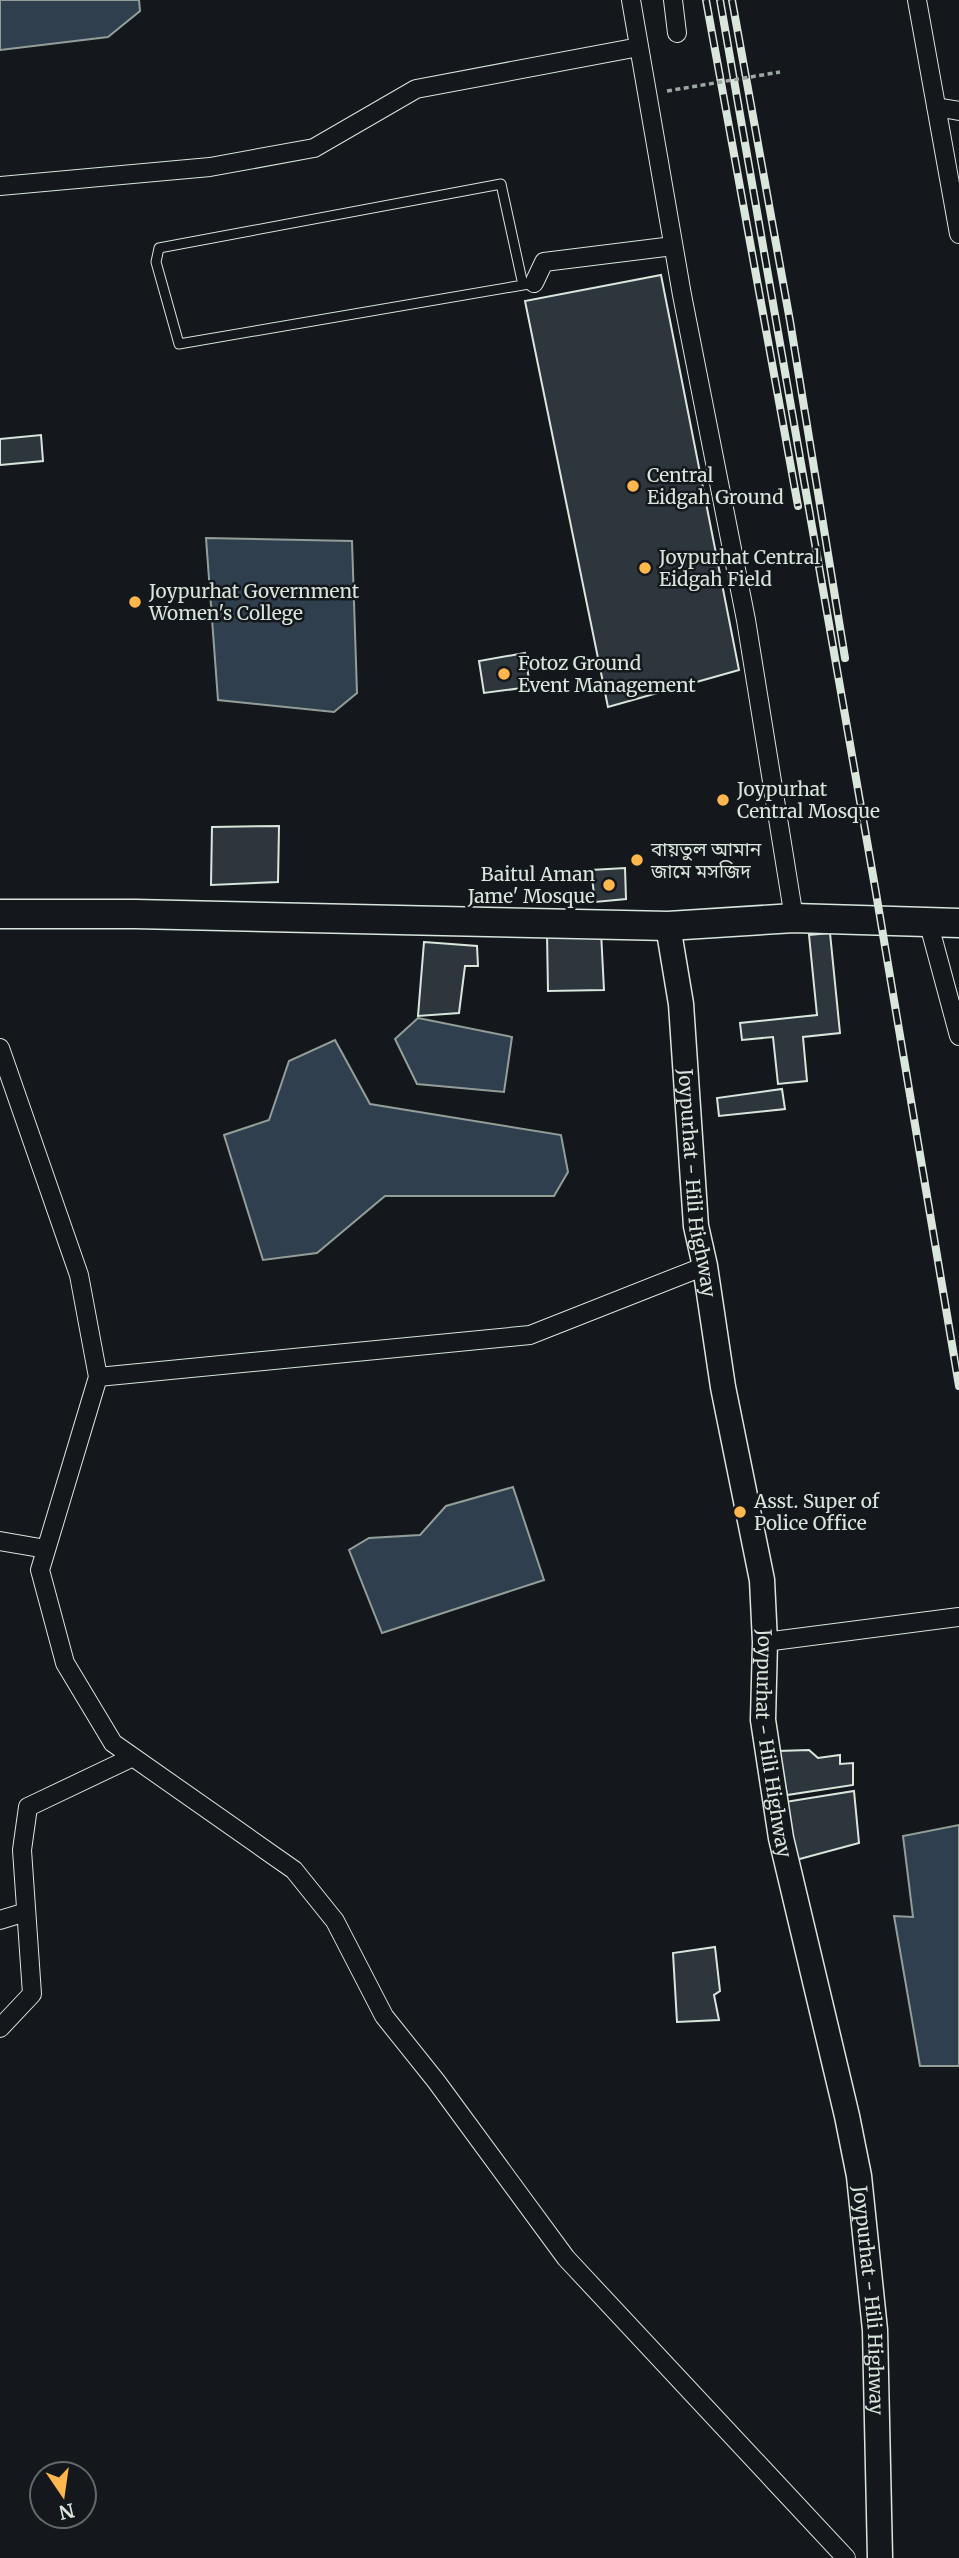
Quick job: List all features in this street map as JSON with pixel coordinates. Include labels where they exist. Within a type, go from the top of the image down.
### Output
[{"type":"main road","points":[[0,914],[135,914],[668,926],[794,918],[959,923]]},
{"type":"main road","name":"Joypurhat - Hili Highway","points":[[668,926],[681,1004],[696,1226],[705,1266],[723,1387],[762,1580],[765,1642],[762,1720],[781,1838],[848,2116],[859,2176],[875,2330],[880,2558]]},
{"type":"street","points":[[631,0],[673,246],[746,620],[794,918]]},
{"type":"street","points":[[673,0],[677,33]]},
{"type":"street","points":[[917,0],[959,234]]},
{"type":"street","points":[[0,187],[210,167],[314,148],[416,89],[639,47]]},
{"type":"street","points":[[936,107],[959,111]]},
{"type":"street","points":[[529,284],[544,262],[673,246]]},
{"type":"street","points":[[928,921],[959,1036]]},
{"type":"street","points":[[0,1048],[79,1275],[98,1377],[40,1570],[65,1663],[113,1743],[294,1870],[335,1921],[384,2016],[436,2081],[566,2258],[846,2558]]},
{"type":"street","points":[[98,1377],[530,1335],[705,1266]]},
{"type":"street","points":[[0,1541],[46,1549]]},
{"type":"street","points":[[765,1642],[959,1617]]},
{"type":"street","points":[[0,2028],[32,1994],[22,1850],[27,1807],[133,1757]]},
{"type":"street","points":[[0,1920],[26,1912]]},
{"type":"lane","points":[[501,184],[529,284],[179,344],[156,262],[159,248],[501,184]]},
{"type":"path","points":[[667,91],[780,72]]},
{"type":"water","points":[[0,0],[139,0],[140,11],[108,37],[0,50]]},
{"type":"water","points":[[206,538],[352,541],[357,693],[334,712],[218,700]]},
{"type":"water","points":[[418,1018],[512,1037],[504,1092],[417,1084],[395,1039]]},
{"type":"water","points":[[335,1040],[370,1104],[561,1135],[568,1172],[554,1196],[385,1196],[317,1253],[263,1260],[224,1135],[269,1120],[289,1061]]},
{"type":"water","points":[[513,1487],[544,1580],[382,1633],[349,1550],[369,1538],[420,1535],[446,1506]]},
{"type":"water","points":[[959,1825],[959,2066],[920,2066],[894,1916],[913,1917],[903,1836]]},
{"type":"building","name":"Central Eidgah Ground","points":[[661,275],[739,670],[608,707],[525,301]]},
{"type":"building","points":[[41,435],[43,461],[0,465],[0,439]]},
{"type":"building","name":"Fotoz Ground Event Management","points":[[525,653],[530,687],[484,693],[479,661]]},
{"type":"building","points":[[279,826],[278,882],[211,885],[212,827]]},
{"type":"building","name":"Baitul Aman Jame' Mosque","points":[[625,868],[626,899],[595,902],[591,870]]},
{"type":"building","points":[[601,932],[604,990],[548,991],[547,934]]},
{"type":"building","points":[[830,933],[840,1033],[803,1037],[807,1081],[778,1084],[773,1037],[742,1040],[740,1023],[817,1015],[809,935]]},
{"type":"building","points":[[424,942],[477,946],[478,966],[465,966],[459,1013],[418,1016]]},
{"type":"building","points":[[782,1089],[785,1109],[719,1116],[717,1098]]},
{"type":"building","points":[[809,1750],[818,1758],[840,1755],[840,1764],[853,1763],[853,1785],[787,1795],[778,1751]]},
{"type":"building","points":[[854,1791],[859,1843],[796,1860],[785,1802]]},
{"type":"building","points":[[715,1947],[720,1991],[714,1995],[719,2020],[677,2022],[673,1953]]},
{"type":"railway","points":[[706,0],[798,506]]},
{"type":"railway","points":[[720,0],[959,1386]]},
{"type":"railway","points":[[732,0],[790,321],[845,658]]},
{"type":"place","name":"Central Eidgah Ground","points":[[633,486]]},
{"type":"place","name":"Joypurhat Central Eidgah Field","points":[[645,568]]},
{"type":"place","name":"Joypurhat Government Women's College","points":[[135,602]]},
{"type":"place","name":"Fotoz Ground Event Management","points":[[504,674]]},
{"type":"place","name":"Joypurhat Central Mosque","points":[[723,800]]},
{"type":"place","name":"বায়তুল আমান জামে মসজিদ","points":[[637,860]]},
{"type":"place","name":"Baitul Aman Jame' Mosque","points":[[609,885]]},
{"type":"place","name":"Asst. Super of Police Office","points":[[740,1512]]}]
